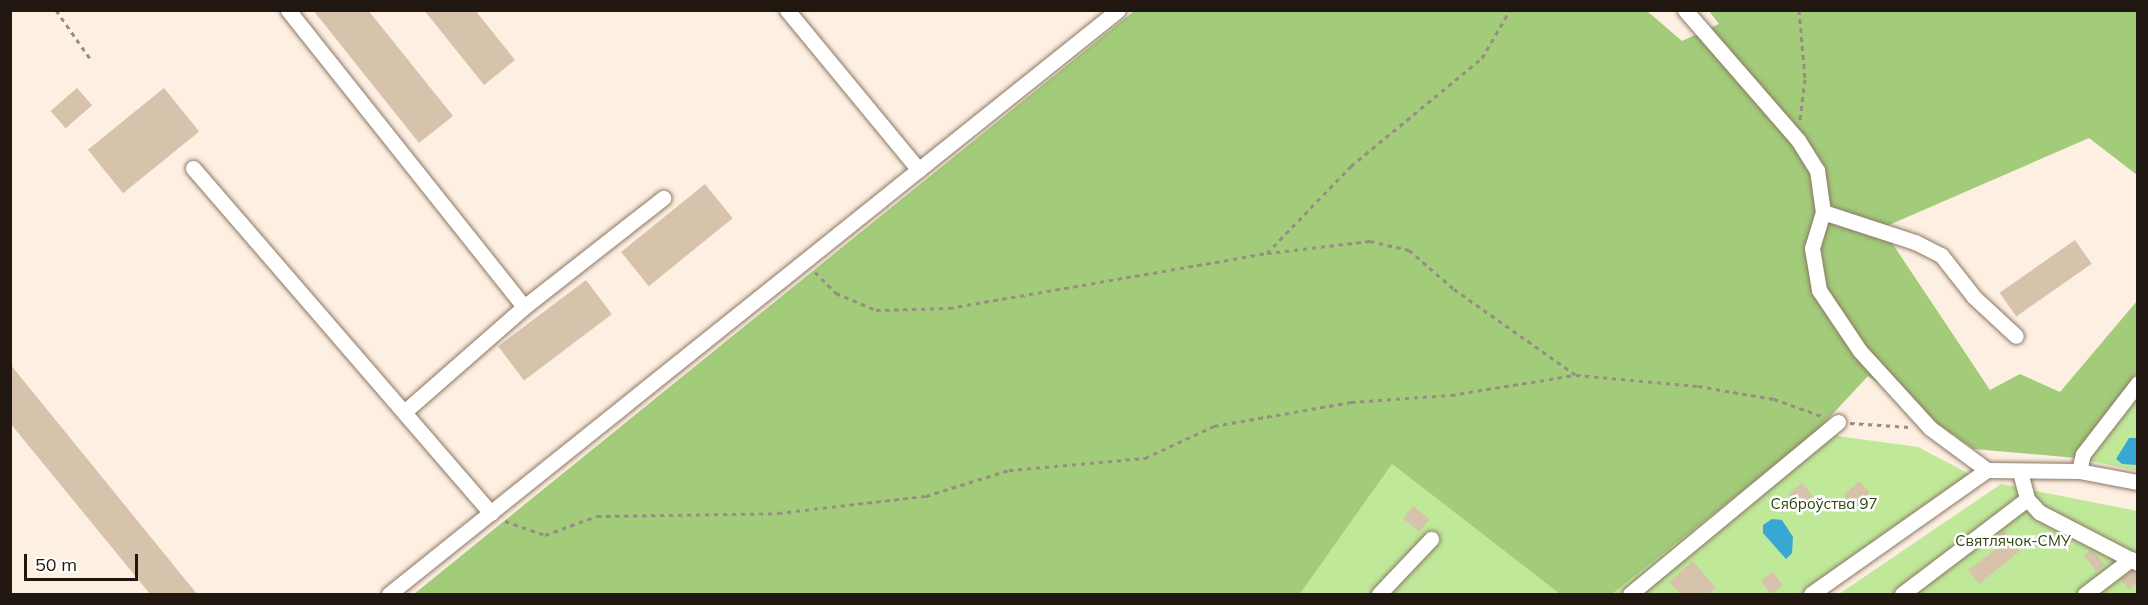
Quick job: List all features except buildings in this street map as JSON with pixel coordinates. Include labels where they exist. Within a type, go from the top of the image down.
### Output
[{"type":"street","points":[[288,10],[524,307]]},
{"type":"street","points":[[787,10],[919,170]]},
{"type":"street","points":[[389,594],[1118,10]]},
{"type":"street","points":[[1685,10],[1798,140],[1817,170],[1823,212],[1812,248],[1819,290],[1860,351],[1930,429],[1987,470],[2079,471],[2138,482]]},
{"type":"street","points":[[193,168],[491,513]]},
{"type":"street","points":[[405,411],[524,307],[663,198]]},
{"type":"street","points":[[1823,212],[1915,242],[1941,255],[1974,297],[2016,336]]},
{"type":"street","points":[[2079,471],[2083,454],[2138,383]]},
{"type":"street","points":[[1630,594],[1838,422]]},
{"type":"street","points":[[1811,594],[1987,470]]},
{"type":"street","points":[[2020,472],[2027,499],[2039,512],[2134,561],[2085,594]]},
{"type":"street","points":[[1902,594],[2027,499]]},
{"type":"street","points":[[1379,594],[1431,539]]},
{"type":"path","points":[[56,10],[91,60]]},
{"type":"path","points":[[1267,253],[1351,166],[1482,58],[1510,10]]},
{"type":"path","points":[[1798,140],[1805,79],[1799,10]]},
{"type":"path","points":[[806,262],[836,293],[876,310],[949,308],[1267,253],[1370,241],[1409,250],[1454,290],[1576,375]]},
{"type":"path","points":[[477,525],[505,521],[545,535],[597,516],[778,513],[926,496],[1009,470],[1145,458],[1214,426],[1351,402],[1451,395],[1576,375],[1698,386],[1774,399],[1838,422],[1930,429]]},
{"type":"green space","points":[[1134,11],[1647,11],[1682,41],[1719,24],[1709,11],[2137,11],[2137,175],[2089,138],[1882,228],[1990,390],[2020,374],[2060,392],[2137,301],[2137,372],[2077,458],[1974,449],[1868,376],[1815,433],[1612,594],[1560,594],[1392,464],[1300,594],[414,594]]},
{"type":"green space","points":[[2137,372],[2137,471],[2077,458]]},
{"type":"green space","name":"Сяброўства 97","points":[[1815,433],[1918,447],[1971,475],[1801,594],[1612,594]]},
{"type":"green space","points":[[1392,464],[1560,594],[1300,594]]},
{"type":"green space","name":"Святлячок-СМУ","points":[[2001,484],[2137,511],[2137,594],[1839,594]]},
{"type":"water","points":[[2129,438],[2137,438],[2137,465],[2122,464],[2116,459]]},
{"type":"water","points":[[1772,519],[1782,520],[1793,537],[1792,553],[1786,559],[1763,533],[1763,525]]}]
